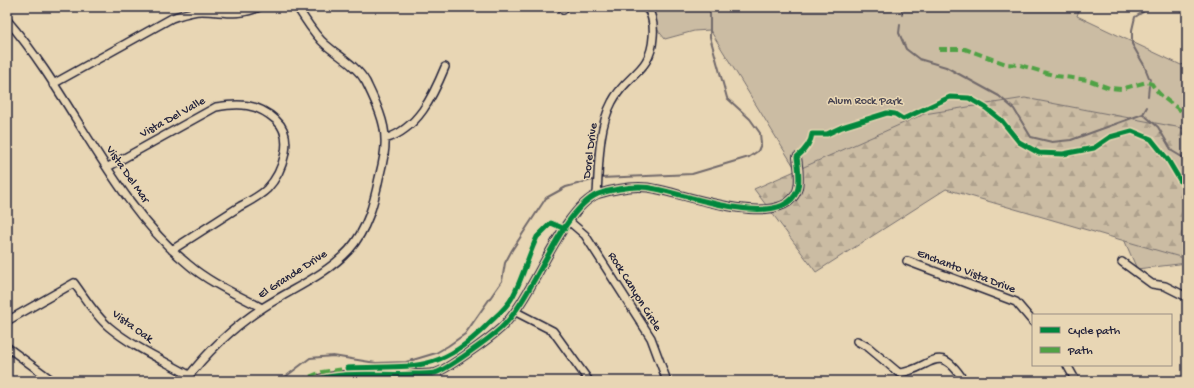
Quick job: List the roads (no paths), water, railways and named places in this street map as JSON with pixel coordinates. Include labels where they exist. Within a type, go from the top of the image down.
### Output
[{"type":"street","points":[[53,84],[172,18],[190,12],[201,11],[239,14],[259,7]]},
{"type":"street","name":"El Grande Drive","points":[[187,378],[224,336],[262,308],[330,266],[349,249],[362,230],[372,207],[382,164],[385,139],[375,102],[365,80],[353,66],[326,45],[312,29],[297,7]]},
{"type":"street","name":"Dorel Drive","points":[[597,194],[604,125],[612,101],[628,81],[646,64],[652,49],[654,30],[648,7]]},
{"type":"street","name":"Vista Del Mar","points":[[7,20],[30,46],[53,84],[130,201],[155,233],[189,266],[207,278],[262,308]]},
{"type":"street","points":[[385,139],[396,136],[420,114],[435,91],[445,67]]},
{"type":"street","name":"Vista Del Valle","points":[[108,167],[216,107],[236,104],[249,105],[261,109],[278,122],[284,131],[285,150],[279,172],[267,190],[172,250]]},
{"type":"street","points":[[312,381],[335,375],[386,376],[436,373],[466,355],[501,328],[516,312],[570,222],[582,206],[597,194],[619,189],[654,188],[729,208],[753,211],[781,205],[789,201],[798,190],[799,168],[797,157]]},
{"type":"street","name":"Rock Canyon Circle","points":[[570,222],[585,234],[651,338],[667,381]]},
{"type":"street","name":"Enchanto Vista Drive","points":[[907,261],[1016,302],[1032,321]]},
{"type":"street","points":[[1122,262],[1152,284],[1165,286],[1187,297]]},
{"type":"street","name":"Vista Oak","points":[[7,321],[74,283],[90,306],[109,327],[187,378]]},
{"type":"street","points":[[516,312],[553,332],[589,381]]},
{"type":"street","points":[[857,341],[868,347],[899,373],[910,372],[931,360],[945,360],[953,364],[964,381]]},
{"type":"street","points":[[7,347],[53,381]]},
{"type":"street","points":[[1068,366],[1076,381]]},
{"type":"street","points":[[436,373],[441,381]]},
{"type":"waterway","points":[[601,178],[692,174],[749,157],[758,151],[761,144],[760,133],[750,119],[727,98],[710,37],[710,7]]},
{"type":"waterway","points":[[902,7],[902,15]]},
{"type":"waterway","points":[[1150,80],[1144,65],[1132,44],[1132,30],[1135,17],[1151,7]]},
{"type":"waterway","points":[[900,25],[899,33],[906,49],[919,59],[946,67],[999,96],[1014,109],[1031,137],[1052,142],[1071,140],[1143,114],[1158,127],[1172,151],[1187,160]]},
{"type":"waterway","points":[[1148,96],[1149,86]]},
{"type":"waterway","points":[[1143,114],[1147,107]]},
{"type":"waterway","points":[[280,381],[310,358],[333,356],[376,363],[406,362],[436,353],[448,346],[465,334],[502,281],[505,263],[546,198],[566,187],[596,179]]},
{"type":"park label","name":"Alum Rock Park","points":[[865,102]]}]
